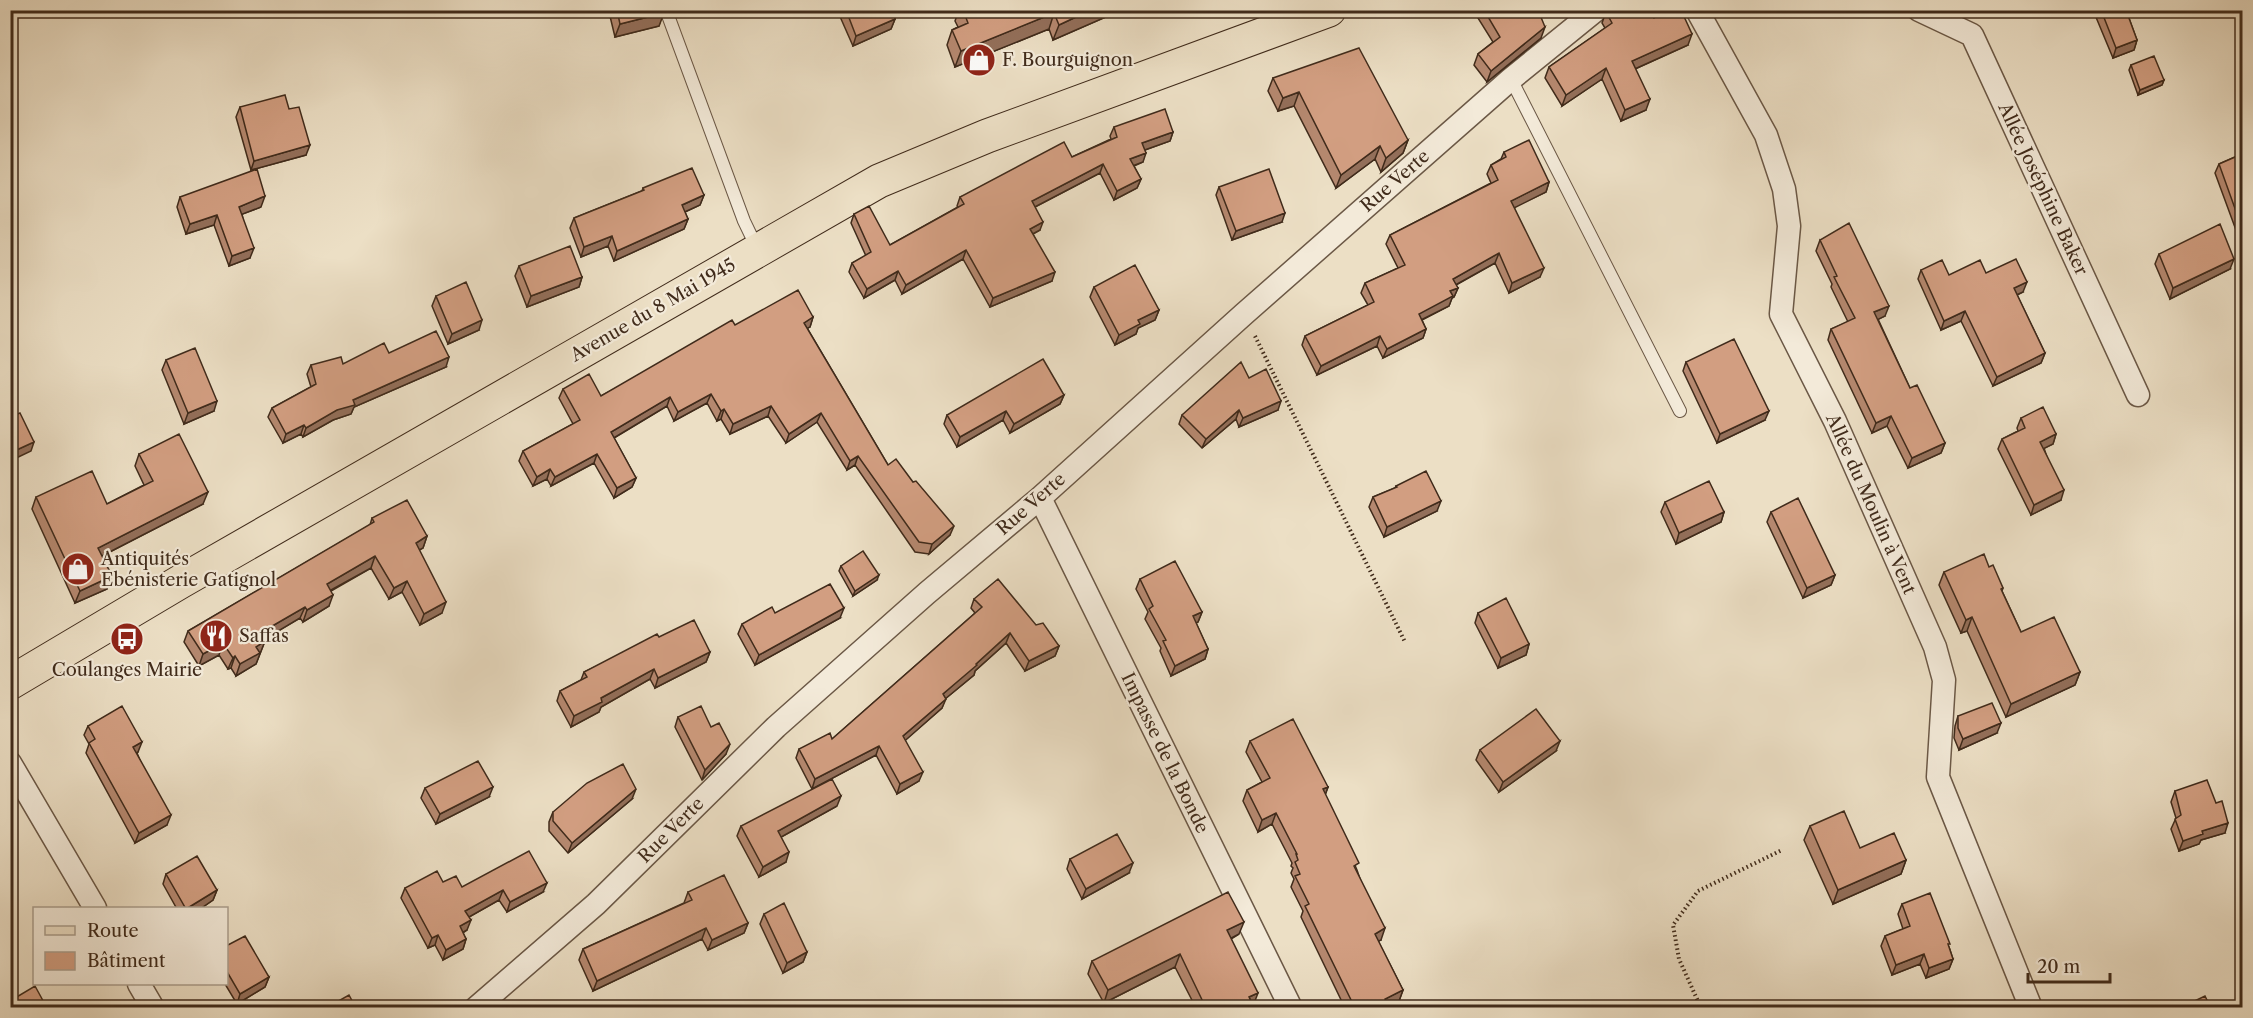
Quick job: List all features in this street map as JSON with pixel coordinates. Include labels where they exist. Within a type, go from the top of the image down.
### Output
[{"type":"main road","name":"Avenue du 8 Mai 1945","points":[[10,683],[180,582],[879,181],[987,136],[1329,10]]},
{"type":"street","name":"Rue Verte","points":[[476,1008],[596,904],[776,727],[927,593],[1040,498],[1244,314],[1512,79],[1596,10]]},
{"type":"street","name":"Allée du Moulin à Vent","points":[[1697,10],[1766,135],[1784,189],[1789,226],[1780,314],[1835,421],[1935,647],[1944,680],[1938,777],[2031,1008]]},
{"type":"street","name":"Allée Joséphine Baker","points":[[1919,10],[1972,35],[2138,395]]},
{"type":"street","name":"Impasse de la Bonde","points":[[1040,498],[1291,1008]]},
{"type":"street","points":[[10,763],[94,907]]},
{"type":"street","points":[[140,985],[153,1008]]},
{"type":"lane","points":[[666,10],[744,221],[758,250]]},
{"type":"lane","points":[[1512,79],[1680,411]]},
{"type":"path","points":[[1244,314],[1405,642]]},
{"type":"path","points":[[1701,1008],[1679,959],[1673,926],[1698,891],[1782,850]]},
{"type":"building","points":[[617,10],[663,10],[664,13],[620,24]]},
{"type":"building","points":[[846,10],[891,10],[895,19],[856,36]]},
{"type":"building","points":[[963,10],[1091,10],[1059,25],[1054,13],[961,51],[952,30],[968,23]]},
{"type":"building","points":[[1484,10],[1538,10],[1545,27],[1491,71],[1478,54],[1500,37]]},
{"type":"building","points":[[1607,10],[1651,10],[1654,18],[1668,10],[1681,10],[1692,34],[1632,61],[1650,99],[1625,110],[1606,68],[1566,95],[1549,67],[1612,23]]},
{"type":"building","points":[[2101,10],[2126,10],[2137,40],[2116,48]]},
{"type":"building","points":[[1359,48],[1408,140],[1386,158],[1380,146],[1341,175],[1299,92],[1283,98],[1273,78]]},
{"type":"building","points":[[2154,56],[2164,80],[2140,90],[2131,65]]},
{"type":"building","points":[[285,95],[289,109],[299,107],[310,145],[254,161],[240,107]]},
{"type":"building","points":[[1165,109],[1173,132],[1142,143],[1146,153],[1130,159],[1141,179],[1117,191],[1103,164],[1032,201],[1043,222],[1030,229],[1055,272],[993,298],[966,250],[906,285],[898,271],[867,289],[852,263],[871,252],[854,214],[869,206],[890,245],[964,204],[960,197],[1064,142],[1072,157],[1117,137],[1114,127]]},
{"type":"building","points":[[1529,140],[1549,182],[1511,201],[1544,268],[1512,283],[1499,253],[1453,279],[1458,288],[1450,291],[1453,296],[1419,314],[1426,329],[1387,349],[1380,336],[1321,366],[1305,336],[1374,302],[1365,283],[1405,265],[1390,235],[1498,180],[1491,165],[1506,157],[1504,152]]},
{"type":"building","points":[[2242,154],[2242,228],[2219,164]]},
{"type":"building","points":[[692,168],[704,195],[682,205],[688,219],[617,251],[612,236],[584,247],[574,218]]},
{"type":"building","points":[[257,169],[265,196],[239,207],[254,248],[232,256],[217,215],[190,224],[180,197]]},
{"type":"building","points":[[1269,169],[1285,213],[1236,231],[1219,187]]},
{"type":"building","points":[[1849,223],[1889,306],[1874,312],[1910,388],[1917,385],[1945,443],[1912,458],[1891,416],[1876,423],[1831,329],[1855,318],[1834,277],[1837,276],[1820,240]]},
{"type":"building","points":[[2220,224],[2234,259],[2173,288],[2159,254]]},
{"type":"building","points":[[570,246],[582,277],[531,296],[519,266]]},
{"type":"building","points":[[2016,259],[2027,282],[2014,288],[2045,353],[1997,377],[1965,311],[1944,321],[1921,270],[1942,260],[1949,275],[1980,260],[1986,273]]},
{"type":"building","points":[[1135,265],[1159,310],[1138,320],[1140,324],[1119,335],[1094,287]]},
{"type":"building","points":[[466,282],[482,320],[452,334],[436,296]]},
{"type":"building","points":[[798,290],[813,317],[804,323],[888,465],[896,459],[913,482],[916,481],[954,526],[932,544],[919,542],[858,456],[850,461],[821,413],[789,434],[771,406],[733,424],[724,409],[721,411],[711,394],[678,412],[670,397],[611,432],[636,478],[617,488],[597,454],[555,477],[550,469],[537,477],[523,451],[580,420],[563,389],[589,374],[601,396],[732,320],[735,325]]},
{"type":"building","points":[[436,331],[449,357],[353,400],[355,405],[337,410],[306,428],[304,425],[286,434],[272,408],[316,384],[311,365],[341,357],[343,364],[384,343],[389,353]]},
{"type":"building","points":[[1734,339],[1769,411],[1720,434],[1686,362]]},
{"type":"building","points":[[195,348],[217,401],[188,413],[166,360]]},
{"type":"building","points":[[1043,359],[1064,395],[1014,424],[1006,411],[960,437],[947,415]]},
{"type":"building","points":[[1241,362],[1249,378],[1266,369],[1281,401],[1243,418],[1239,410],[1206,439],[1182,415]]},
{"type":"building","points":[[2043,407],[2056,434],[2040,442],[2064,490],[2034,505],[2002,439],[2025,428],[2021,418]]},
{"type":"building","points":[[20,413],[34,442],[10,453],[10,417]]},
{"type":"building","points":[[179,434],[208,492],[98,548],[112,576],[80,591],[36,497],[92,471],[107,504],[153,481],[139,454]]},
{"type":"building","points":[[1426,471],[1441,501],[1387,527],[1373,497]]},
{"type":"building","points":[[1709,481],[1724,512],[1679,533],[1665,502]]},
{"type":"building","points":[[1798,498],[1835,575],[1807,588],[1771,512]]},
{"type":"building","points":[[407,500],[427,536],[416,543],[446,602],[424,614],[407,581],[394,588],[375,556],[327,584],[333,595],[307,610],[305,607],[260,633],[265,641],[256,647],[260,653],[240,664],[223,643],[203,654],[188,631],[374,522],[372,518]]},
{"type":"building","points":[[863,551],[879,575],[855,591],[841,566]]},
{"type":"building","points":[[1984,554],[1989,567],[1993,565],[2003,588],[2001,589],[2021,632],[2054,617],[2080,672],[2011,704],[1972,617],[1966,620],[1944,572]]},
{"type":"building","points":[[1175,561],[1202,612],[1193,616],[1208,649],[1175,666],[1163,641],[1166,640],[1149,609],[1153,606],[1140,579]]},
{"type":"building","points":[[998,579],[1036,625],[1043,623],[1059,646],[1029,661],[1010,633],[943,694],[946,699],[903,736],[923,772],[900,784],[879,746],[815,779],[799,749],[830,733],[832,739],[982,607],[974,599]]},
{"type":"building","points":[[830,584],[844,608],[759,655],[742,624],[772,607],[775,613]]},
{"type":"building","points":[[1506,598],[1529,644],[1501,658],[1478,613]]},
{"type":"building","points":[[694,620],[710,652],[658,678],[654,669],[601,698],[602,702],[574,716],[560,691],[587,677],[584,672],[657,634],[659,637]]},
{"type":"building","points":[[1992,703],[2001,723],[1963,739],[1958,728],[1958,716]]},
{"type":"building","points":[[122,706],[142,742],[133,747],[171,815],[139,833],[89,743],[95,739],[88,726]]},
{"type":"building","points":[[701,706],[711,727],[719,723],[730,744],[705,770],[678,717]]},
{"type":"building","points":[[1536,709],[1560,741],[1503,782],[1480,750]]},
{"type":"building","points":[[1293,719],[1328,787],[1323,789],[1359,863],[1354,866],[1385,928],[1375,934],[1403,990],[1385,999],[1389,1008],[1355,1008],[1305,906],[1309,904],[1295,876],[1300,874],[1295,862],[1298,860],[1297,854],[1276,813],[1262,820],[1247,790],[1270,778],[1250,741]]},
{"type":"building","points":[[478,761],[493,787],[440,814],[425,788]]},
{"type":"building","points":[[623,764],[636,789],[572,843],[553,821],[553,812],[587,783]]},
{"type":"building","points":[[832,779],[841,796],[778,831],[789,852],[763,867],[741,826]]},
{"type":"building","points":[[2207,780],[2216,803],[2222,801],[2228,823],[2202,831],[2203,834],[2183,841],[2175,819],[2181,815],[2175,791]]},
{"type":"building","points":[[1844,811],[1860,848],[1894,833],[1906,860],[1838,890],[1810,826]]},
{"type":"building","points":[[1117,834],[1133,863],[1086,889],[1070,859]]},
{"type":"building","points":[[529,851],[547,883],[510,902],[503,890],[465,911],[471,920],[460,926],[466,939],[446,950],[438,935],[432,938],[405,888],[437,871],[443,882],[456,876],[462,887]]},
{"type":"building","points":[[197,856],[217,890],[189,907],[185,907],[166,874]]},
{"type":"building","points":[[724,875],[748,923],[712,940],[706,928],[597,981],[583,949],[692,900],[688,892]]},
{"type":"building","points":[[1228,892],[1244,922],[1227,930],[1258,993],[1249,997],[1254,1008],[1206,1008],[1180,954],[1108,990],[1092,961]]},
{"type":"building","points":[[1930,893],[1950,944],[1948,944],[1953,959],[1929,968],[1924,954],[1896,965],[1885,936],[1910,926],[1902,904]]},
{"type":"building","points":[[784,903],[807,952],[787,963],[764,914]]},
{"type":"building","points":[[245,936],[269,977],[240,994],[228,973],[228,945]]},
{"type":"building","points":[[35,986],[47,1008],[10,1008],[10,1001]]},
{"type":"building","points":[[349,995],[356,1008],[326,1008]]},
{"type":"building","points":[[2205,996],[2211,1008],[2180,1008]]},
{"type":"place","name":"F. Bourguignon","points":[[979,60]]},
{"type":"place","name":"Antiquités Ebénisterie Gatignol","points":[[78,569]]},
{"type":"place","name":"Saffas","points":[[216,636]]},
{"type":"place","name":"Coulanges Mairie","points":[[127,639]]}]
